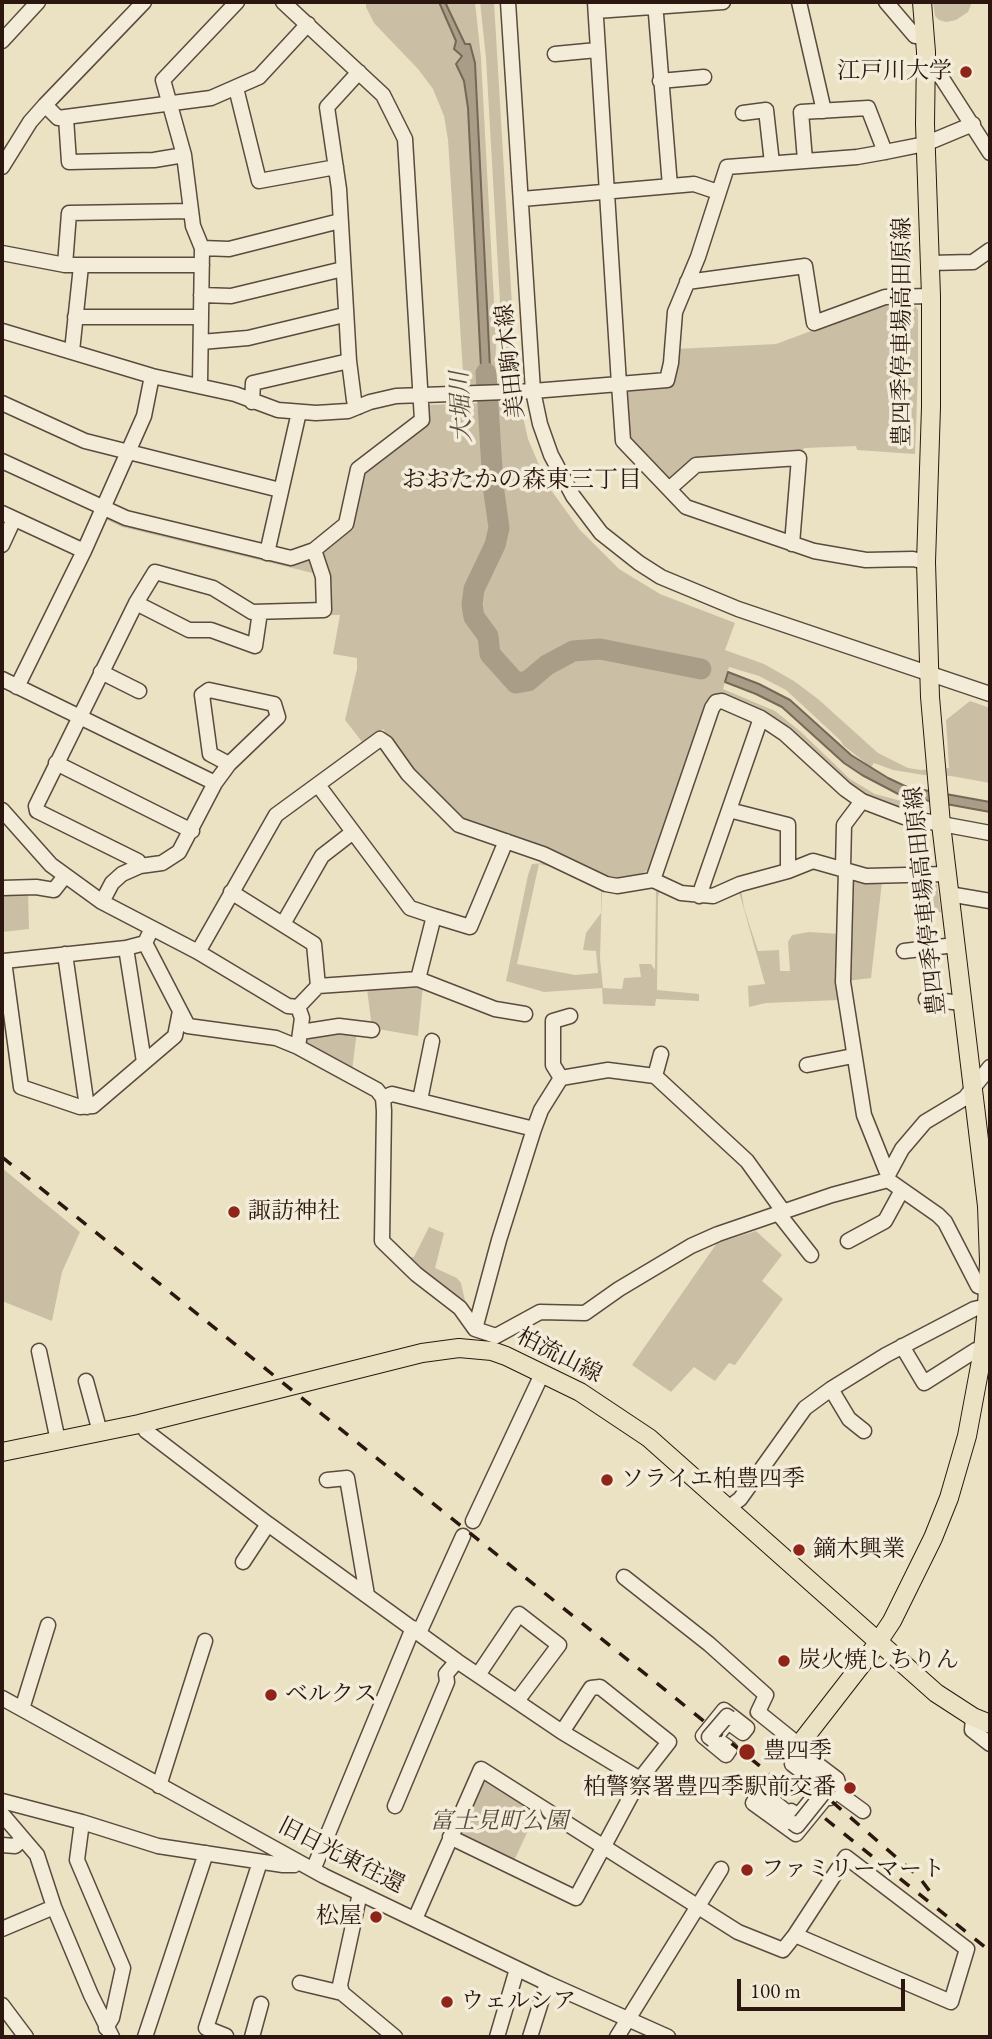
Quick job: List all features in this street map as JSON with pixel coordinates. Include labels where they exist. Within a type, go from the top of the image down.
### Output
[{"type":"main road","name":"豊四季停車場高田原線","points":[[799,1745],[879,1642],[916,1576],[949,1498],[968,1436],[986,1342],[988,1298],[983,1128],[972,1091],[940,820],[937,779],[937,675],[926,562],[931,296],[922,2]]},
{"type":"main road","name":"柏流山線","points":[[2,1452],[142,1423],[422,1353],[494,1343],[506,1356],[580,1392],[631,1425],[667,1453],[936,1693],[973,1717],[990,1724]]},
{"type":"street","points":[[2,41],[38,2]]},
{"type":"street","points":[[2,167],[30,122],[144,2]]},
{"type":"street","points":[[200,384],[202,248],[193,226],[184,155],[163,80],[237,2]]},
{"type":"street","points":[[2,461],[126,518],[291,558],[314,550],[346,524],[358,469],[422,420],[405,139],[383,94],[284,2]]},
{"type":"street","name":"美田駒木線","points":[[508,2],[533,391],[540,424],[551,455],[573,496],[601,533],[661,577],[738,609],[990,694]]},
{"type":"street","points":[[723,2],[595,7],[623,441],[686,507],[814,551],[866,560],[913,559],[926,562]]},
{"type":"street","points":[[799,2],[824,111]]},
{"type":"street","points":[[886,2],[915,36],[925,36]]},
{"type":"street","points":[[655,4],[670,186]]},
{"type":"street","points":[[45,105],[58,118],[66,118],[211,99],[259,77],[308,24]]},
{"type":"street","points":[[556,54],[597,50]]},
{"type":"street","points":[[926,68],[936,69],[990,152]]},
{"type":"street","points":[[358,407],[354,400],[349,362],[336,167],[327,107],[359,72]]},
{"type":"street","points":[[660,81],[704,78]]},
{"type":"street","points":[[236,88],[258,181],[336,167]]},
{"type":"street","points":[[805,160],[801,112],[868,108],[885,152]]},
{"type":"street","points":[[743,113],[766,110],[772,163]]},
{"type":"street","points":[[66,118],[69,162],[154,160],[184,155]]},
{"type":"street","points":[[2,331],[152,376],[200,384],[278,410],[299,412],[348,411],[396,396],[533,391],[667,380],[675,313],[727,167],[857,157],[925,144],[973,124]]},
{"type":"street","points":[[522,199],[694,184],[718,192]]},
{"type":"street","points":[[65,265],[69,213],[191,211]]},
{"type":"street","points":[[202,248],[229,249],[340,221]]},
{"type":"street","points":[[930,263],[974,262],[990,250]]},
{"type":"street","points":[[2,253],[80,266],[202,265]]},
{"type":"street","points":[[72,352],[80,266]]},
{"type":"street","points":[[687,282],[805,266],[814,323],[885,297],[931,296]]},
{"type":"street","points":[[201,295],[230,296],[343,269]]},
{"type":"street","points":[[201,342],[248,338],[345,316]]},
{"type":"street","points":[[75,317],[201,317]]},
{"type":"street","points":[[252,402],[253,383],[349,362]]},
{"type":"street","points":[[17,687],[84,551],[144,416],[152,376]]},
{"type":"street","points":[[2,403],[85,441],[280,491]]},
{"type":"street","points":[[267,553],[299,412]]},
{"type":"street","points":[[668,489],[696,465],[799,458],[792,544]]},
{"type":"street","points":[[2,545],[8,516],[84,551]]},
{"type":"street","points":[[140,866],[138,861],[37,811],[36,806],[136,603],[155,572],[213,588],[252,612],[324,610],[323,577],[314,550]]},
{"type":"street","points":[[136,603],[189,630],[211,630],[255,646],[260,612]]},
{"type":"street","points":[[101,672],[139,691]]},
{"type":"street","points":[[2,679],[215,783]]},
{"type":"street","points":[[102,902],[112,883],[122,874],[140,866],[168,860],[179,852],[215,783],[229,764],[278,717],[274,704],[209,690],[202,695],[210,754],[229,764]]},
{"type":"street","points":[[653,880],[712,708],[716,702],[722,701],[761,718],[785,734],[845,789],[862,801],[904,817],[940,820],[990,833]]},
{"type":"street","points":[[699,896],[761,718]]},
{"type":"street","points":[[198,952],[275,815],[380,739],[386,743],[408,774],[459,825],[543,854],[606,884],[617,886],[653,880],[681,893],[713,897],[740,884],[788,872],[813,860],[866,876],[947,874]]},
{"type":"street","points":[[56,763],[192,831]]},
{"type":"street","points":[[318,785],[410,908],[470,927],[506,841]]},
{"type":"street","points":[[728,1508],[740,1499],[805,1408],[902,1346],[988,1298],[978,1286],[945,1222],[888,1178],[864,1115],[843,982],[844,825],[862,801]]},
{"type":"street","points":[[2,810],[38,852],[65,876],[102,902],[198,952],[288,1006],[298,1007]]},
{"type":"street","points":[[729,810],[788,825],[788,872]]},
{"type":"street","points":[[283,924],[322,856],[353,832]]},
{"type":"street","points":[[2,888],[36,887],[54,890],[65,876]]},
{"type":"street","points":[[230,892],[314,944],[318,986]]},
{"type":"street","points":[[949,894],[990,901]]},
{"type":"street","points":[[418,979],[435,916]]},
{"type":"street","points":[[145,943],[152,928]]},
{"type":"street","points":[[145,943],[126,948],[4,961],[21,1087],[80,1107],[93,1106],[175,1036],[180,1012]]},
{"type":"street","points":[[145,943],[188,1026],[300,1040],[339,1026],[372,1030]]},
{"type":"street","points":[[904,951],[955,945]]},
{"type":"street","points":[[126,948],[144,1062]]},
{"type":"street","points":[[65,954],[87,1107]]},
{"type":"street","points":[[298,1007],[318,986],[418,979],[495,1009],[525,1014]]},
{"type":"street","points":[[926,999],[962,1003]]},
{"type":"street","points":[[298,1007],[302,1018],[300,1040]]},
{"type":"street","points":[[561,1078],[553,1065],[553,1021],[570,1016]]},
{"type":"street","points":[[300,1040],[377,1090],[383,1098],[382,1241],[416,1275],[460,1308],[475,1329],[494,1343],[540,1312],[585,1313],[619,1289],[691,1246],[718,1234],[888,1178],[902,1149],[925,1122],[972,1091],[990,1068]]},
{"type":"street","points":[[420,1100],[432,1041]]},
{"type":"street","points":[[654,1076],[661,1054]]},
{"type":"street","points":[[807,1065],[853,1056]]},
{"type":"street","points":[[475,1329],[499,1240],[534,1129],[541,1110],[561,1078],[608,1070],[654,1076],[747,1161],[811,1255]]},
{"type":"street","points":[[383,1098],[392,1094],[534,1129]]},
{"type":"street","points":[[848,1241],[885,1221],[902,1191]]},
{"type":"street","points":[[902,1346],[924,1383],[986,1342]]},
{"type":"street","points":[[39,1350],[58,1441]]},
{"type":"street","points":[[473,1521],[542,1374]]},
{"type":"street","points":[[86,1381],[100,1432]]},
{"type":"street","points":[[831,1389],[849,1419],[864,1431]]},
{"type":"street","points":[[142,1423],[146,1431],[268,1524],[457,1661],[562,1732],[640,1780]]},
{"type":"street","points":[[327,1480],[347,1478],[366,1595]]},
{"type":"street","points":[[243,1562],[268,1524]]},
{"type":"street","points":[[313,1870],[369,1731],[463,1536]]},
{"type":"street","points":[[624,1577],[709,1644],[766,1695],[758,1712],[837,1779],[841,1795],[863,1811]]},
{"type":"street","points":[[478,1675],[519,1614],[559,1645],[517,1701]]},
{"type":"street","points":[[22,1709],[47,1625]]},
{"type":"street","points":[[159,1786],[205,1642]]},
{"type":"street","points":[[395,1806],[447,1682],[446,1674],[457,1661]]},
{"type":"street","points":[[450,1837],[576,1898],[640,1780],[669,1742],[600,1687],[592,1688],[562,1732]]},
{"type":"street","name":"旧日光東往還","points":[[2,1698],[313,1870],[517,1969],[668,2037]]},
{"type":"street","points":[[713,1740],[709,1737],[727,1716],[730,1718]]},
{"type":"street","points":[[973,1717],[972,1730],[990,1744]]},
{"type":"street","points":[[801,1754],[836,1784],[830,1798],[827,1796],[796,1834],[753,1803],[762,1792],[789,1814],[791,1811],[797,1816],[822,1787],[792,1764],[801,1754]]},
{"type":"street","points":[[415,1919],[481,1769],[738,1932],[783,1950],[846,1857],[967,1950],[951,2002],[794,1935]]},
{"type":"street","points":[[793,1823],[797,1826],[829,1786],[824,1782]]},
{"type":"street","points":[[2,1801],[158,1846],[283,1865],[294,1865],[296,1861]]},
{"type":"street","points":[[2,1814],[37,1855],[54,1907],[110,2035]]},
{"type":"street","points":[[82,1822],[77,1860],[123,1968],[110,2035]]},
{"type":"street","points":[[2,1845],[15,1846],[23,1839]]},
{"type":"street","points":[[145,2037],[206,1853]]},
{"type":"street","points":[[228,2037],[206,2028],[260,1862]]},
{"type":"street","points":[[617,2037],[721,1869]]},
{"type":"street","points":[[342,1993],[340,1985],[360,1893]]},
{"type":"street","points":[[2,1929],[54,1907]]},
{"type":"street","points":[[496,2037],[517,1969]]},
{"type":"street","points":[[300,1983],[342,1993],[395,2037]]},
{"type":"street","points":[[530,2037],[547,1983]]},
{"type":"street","points":[[252,2037],[261,2004]]},
{"type":"street","points":[[2,2005],[26,2037]]},
{"type":"green space","points":[[366,2],[439,2],[463,56],[456,64],[464,81],[468,108],[482,388],[464,388],[448,140],[444,116],[433,89],[418,69],[374,23]]},
{"type":"green space","points":[[445,2],[475,2],[481,58],[496,340],[495,388],[491,388],[475,63],[470,45],[465,44]]},
{"type":"green space","points":[[480,2],[494,2],[515,356],[500,357],[502,337],[486,58]]},
{"type":"green space","points":[[933,2],[972,2],[968,12],[956,20],[946,22],[935,16]]},
{"type":"green space","points":[[887,303],[913,303],[918,310],[915,454],[857,450],[856,446],[804,448],[694,459],[670,480],[628,441],[624,393],[627,389],[670,385],[676,349],[776,344]]},
{"type":"green space","points":[[513,402],[521,408],[528,439],[548,486],[580,530],[619,569],[660,594],[735,623],[725,650],[764,664],[794,681],[878,753],[908,768],[949,768],[946,720],[970,701],[990,708],[990,783],[893,770],[874,763],[871,767],[844,746],[786,690],[759,676],[729,667],[723,689],[775,711],[850,779],[875,794],[901,801],[900,804],[905,806],[903,812],[869,798],[731,700],[711,695],[652,868],[635,877],[613,879],[465,823],[413,772],[383,729],[363,743],[345,720],[357,658],[333,654],[340,615],[329,615],[328,573],[321,555],[323,549],[350,526],[362,473],[426,405]]},
{"type":"green space","points":[[108,516],[308,558],[313,560],[317,574],[122,527],[103,518]]},
{"type":"green space","points":[[546,863],[555,865],[602,889],[600,958],[603,988],[622,989],[624,978],[641,977],[639,964],[651,964],[655,970],[654,884],[699,902],[683,899],[660,889],[657,990],[699,994],[699,1001],[656,999],[655,1006],[603,1004],[602,988],[544,992],[506,981],[532,864]],"holes":[[[539,864],[559,868],[601,891],[601,913],[586,933],[583,950],[596,951],[598,973],[575,975],[517,964]]]},
{"type":"green space","points":[[932,881],[937,884],[941,912],[922,915],[917,883]]},
{"type":"green space","points":[[852,882],[882,882],[871,978],[847,981]]},
{"type":"green space","points":[[741,889],[744,908],[758,951],[779,950],[780,971],[790,971],[788,942],[792,935],[809,932],[840,934],[839,1000],[766,1003],[749,1007],[748,986],[765,984],[740,895],[738,893],[714,903],[700,903]]},
{"type":"green space","points":[[28,891],[29,929],[2,932],[2,893]]},
{"type":"green space","points":[[423,985],[418,1036],[372,1028],[367,989]]},
{"type":"green space","points":[[339,1031],[357,1031],[352,1071],[306,1046],[306,1038]]},
{"type":"green space","points":[[2,1168],[80,1232],[62,1272],[52,1321],[2,1301]]},
{"type":"green space","points":[[429,1227],[444,1233],[435,1268],[457,1278],[461,1283],[467,1309],[402,1257],[414,1257]]},
{"type":"green space","points":[[756,1231],[782,1255],[762,1281],[783,1299],[735,1365],[729,1363],[715,1381],[694,1367],[671,1392],[632,1365],[717,1243]]},
{"type":"green space","name":"富士見町公園","points":[[489,1781],[537,1811],[513,1863],[462,1837],[461,1832],[483,1783]]},
{"type":"shaded area","points":[[439,2],[445,2],[465,44],[470,44],[475,63],[491,388],[482,388],[468,108],[464,81],[456,64],[462,56],[454,49],[456,41]]},
{"type":"shaded area","points":[[483,403],[493,403],[497,458],[486,474]]},
{"type":"shaded area","points":[[728,672],[790,700],[851,755],[888,778],[907,787],[990,802],[990,812],[902,796],[862,775],[844,763],[782,707],[725,682]]},
{"type":"waterway","name":"大堀川","points":[[486,373],[493,485],[499,528],[495,545],[474,589],[472,605],[474,617],[488,636],[490,654],[516,683],[528,681],[547,665],[573,651],[600,649],[701,669]]},
{"type":"railway","points":[[2,1157],[990,1951]]},
{"type":"railway","points":[[814,1786],[919,1877],[934,1897]]},
{"type":"place","name":"江戸川大学","points":[[966,72]]},
{"type":"place","name":"諏訪神社","points":[[234,1212]]},
{"type":"place","name":"ソライエ柏豊四季","points":[[607,1480]]},
{"type":"place","name":"鏑木興業","points":[[799,1550]]},
{"type":"place","name":"炭火焼しちりん","points":[[784,1661]]},
{"type":"place","name":"ベルクス","points":[[271,1695]]},
{"type":"place","name":"豊四季","points":[[747,1752]]},
{"type":"place","name":"柏警察署豊四季駅前交番","points":[[850,1788]]},
{"type":"place","name":"ファミリーマート","points":[[747,1870]]},
{"type":"place","name":"松屋","points":[[376,1917]]},
{"type":"place","name":"ウェルシア","points":[[447,2002]]},
{"type":"district","name":"おおたかの森東三丁目","points":[[522,480]]}]
